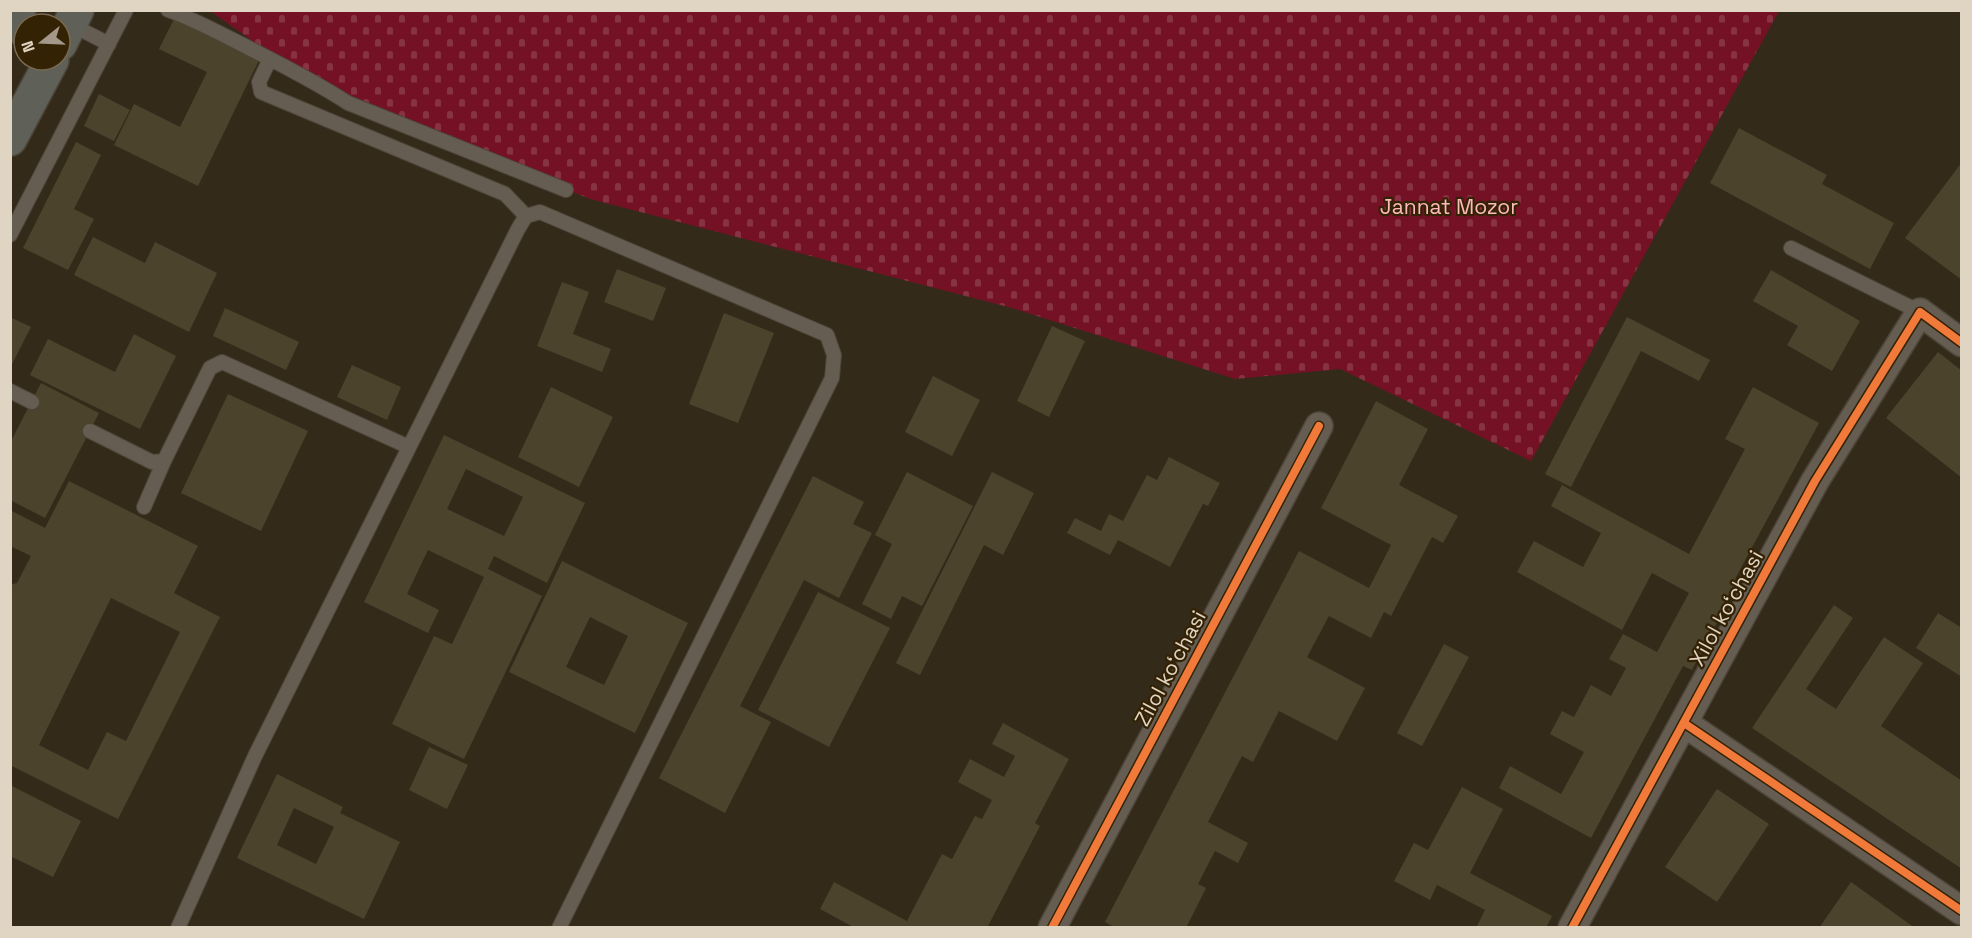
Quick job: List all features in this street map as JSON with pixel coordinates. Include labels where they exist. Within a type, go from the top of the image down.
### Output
[{"type":"main road","points":[[10,26],[19,10]]},
{"type":"main road","points":[[10,139],[46,72]]},
{"type":"street","points":[[1920,312],[1962,343]]},
{"type":"street","name":"Xilol koʻchasi","points":[[1572,927],[1815,482],[1920,312]]},
{"type":"street","name":"Zilol koʻchasi","points":[[1052,927],[1319,426]]},
{"type":"street","points":[[1684,723],[1962,911]]},
{"type":"lane","points":[[10,235],[126,10]]},
{"type":"lane","points":[[168,10],[190,18],[270,58],[318,83],[348,103],[566,190]]},
{"type":"lane","points":[[72,27],[109,44]]},
{"type":"lane","points":[[270,58],[259,82],[261,92],[505,194],[526,216]]},
{"type":"lane","points":[[178,927],[255,756],[409,447],[526,216],[540,212],[827,335],[834,355],[832,378],[559,927]]},
{"type":"lane","points":[[1791,248],[1920,312]]},
{"type":"lane","points":[[144,507],[210,368],[222,362],[409,447]]},
{"type":"lane","points":[[10,391],[32,402]]},
{"type":"lane","points":[[90,431],[152,462],[164,461]]},
{"type":"green space","name":"Jannat Mozor","points":[[210,11],[1779,11],[1531,461],[1340,369],[1235,379],[1012,308],[590,199],[323,90]]},
{"type":"building","points":[[176,15],[261,56],[198,186],[114,145],[134,104],[180,127],[207,72],[159,49]]},
{"type":"building","points":[[99,94],[130,110],[114,141],[84,126]]},
{"type":"building","points":[[1739,128],[1827,175],[1822,184],[1894,223],[1870,269],[1710,183]]},
{"type":"building","points":[[76,142],[101,155],[74,209],[94,219],[68,270],[23,248]]},
{"type":"building","points":[[1962,162],[1962,280],[1905,238]]},
{"type":"building","points":[[93,237],[145,263],[155,242],[217,273],[189,332],[74,275]]},
{"type":"building","points":[[617,269],[666,288],[653,321],[604,302]]},
{"type":"building","points":[[1771,270],[1860,321],[1832,371],[1787,345],[1798,326],[1753,301]]},
{"type":"building","points":[[562,282],[589,292],[573,334],[611,349],[602,372],[537,346]]},
{"type":"building","points":[[225,308],[299,342],[286,370],[213,336]]},
{"type":"building","points":[[724,313],[774,333],[738,423],[689,404]]},
{"type":"building","points":[[10,317],[31,327],[10,368]]},
{"type":"building","points":[[1627,317],[1710,360],[1699,381],[1641,351],[1571,487],[1545,474]]},
{"type":"building","points":[[1052,326],[1085,341],[1049,417],[1017,401]]},
{"type":"building","points":[[134,334],[176,356],[140,429],[30,375],[48,339],[115,372]]},
{"type":"building","points":[[1938,352],[1962,371],[1962,478],[1886,418]]},
{"type":"building","points":[[352,365],[401,387],[387,420],[337,397]]},
{"type":"building","points":[[933,376],[980,400],[952,456],[905,432]]},
{"type":"building","points":[[41,383],[99,413],[45,518],[10,500],[10,443]]},
{"type":"building","points":[[551,387],[613,417],[579,487],[518,457]]},
{"type":"building","points":[[1753,387],[1819,423],[1735,579],[1739,581],[1692,670],[1683,666],[1591,838],[1499,788],[1510,766],[1561,794],[1584,752],[1550,734],[1562,711],[1574,717],[1591,685],[1611,696],[1626,668],[1609,659],[1623,634],[1657,652],[1689,593],[1652,573],[1622,630],[1517,572],[1534,541],[1583,567],[1601,533],[1551,506],[1562,485],[1689,554],[1745,449],[1725,439]]},
{"type":"building","points":[[228,394],[308,431],[261,531],[181,493]]},
{"type":"building","points":[[1376,401],[1428,429],[1399,485],[1458,516],[1443,543],[1432,537],[1391,616],[1384,612],[1371,638],[1329,616],[1307,657],[1365,688],[1337,741],[1279,711],[1253,762],[1242,756],[1208,822],[1248,843],[1238,863],[1215,851],[1198,884],[1206,888],[1186,928],[1116,928],[1105,922],[1299,551],[1369,588],[1391,545],[1321,508]]},
{"type":"building","points":[[444,435],[585,503],[547,583],[494,556],[488,569],[542,596],[464,759],[392,724],[434,636],[452,644],[484,577],[428,550],[407,594],[439,610],[428,633],[364,602]],"holes":[[[466,469],[523,497],[504,536],[447,509]]]},
{"type":"building","points":[[1169,457],[1220,483],[1208,506],[1203,504],[1170,567],[1118,540],[1110,555],[1067,533],[1075,518],[1101,531],[1109,514],[1123,521],[1147,475],[1157,480]]},
{"type":"building","points":[[907,472],[973,506],[922,606],[902,596],[891,619],[862,604],[892,544],[875,535]]},
{"type":"building","points":[[992,472],[1034,493],[1003,555],[984,545],[920,675],[896,663]]},
{"type":"building","points":[[813,476],[864,502],[853,524],[872,533],[839,598],[804,580],[740,706],[771,722],[725,813],[659,778]]},
{"type":"building","points":[[69,481],[198,546],[174,593],[220,617],[118,819],[10,765],[10,585],[17,583],[31,556],[10,546],[10,510],[45,528]],"holes":[[[111,598],[180,632],[126,741],[107,732],[88,770],[39,745]]]},
{"type":"building","points":[[562,561],[688,623],[635,733],[509,672]],"holes":[[[590,617],[628,636],[604,685],[566,667]]]},
{"type":"building","points":[[818,592],[890,628],[829,747],[758,710]]},
{"type":"building","points":[[1834,605],[1853,618],[1806,689],[1836,709],[1884,637],[1923,663],[1881,726],[1962,781],[1962,869],[1752,728]]},
{"type":"building","points":[[1938,613],[1962,628],[1962,677],[1916,648]]},
{"type":"building","points":[[1444,644],[1469,657],[1422,746],[1397,733]]},
{"type":"building","points":[[1003,723],[1069,759],[1035,823],[1040,826],[987,928],[855,928],[820,909],[834,882],[907,921],[942,854],[952,859],[975,816],[982,819],[992,800],[958,782],[970,759],[1004,777],[1015,756],[992,744]]},
{"type":"building","points":[[429,747],[468,765],[447,809],[409,790]]},
{"type":"building","points":[[277,774],[343,807],[340,813],[400,842],[364,919],[237,858]],"holes":[[[294,808],[334,827],[316,864],[277,845]]]},
{"type":"building","points":[[10,785],[81,821],[53,877],[10,856]]},
{"type":"building","points":[[1462,787],[1503,809],[1470,873],[1552,916],[1546,928],[1476,928],[1485,910],[1437,885],[1430,900],[1394,881],[1414,843],[1428,850]]},
{"type":"building","points":[[1717,789],[1769,824],[1717,902],[1665,867]]},
{"type":"building","points":[[1851,882],[1915,928],[1819,928]]},
{"type":"cycle path","points":[[1572,928],[1815,481],[1920,312],[1962,343]]},
{"type":"cycle path","points":[[1052,928],[1319,426]]},
{"type":"cycle path","points":[[1684,723],[1962,911]]}]
